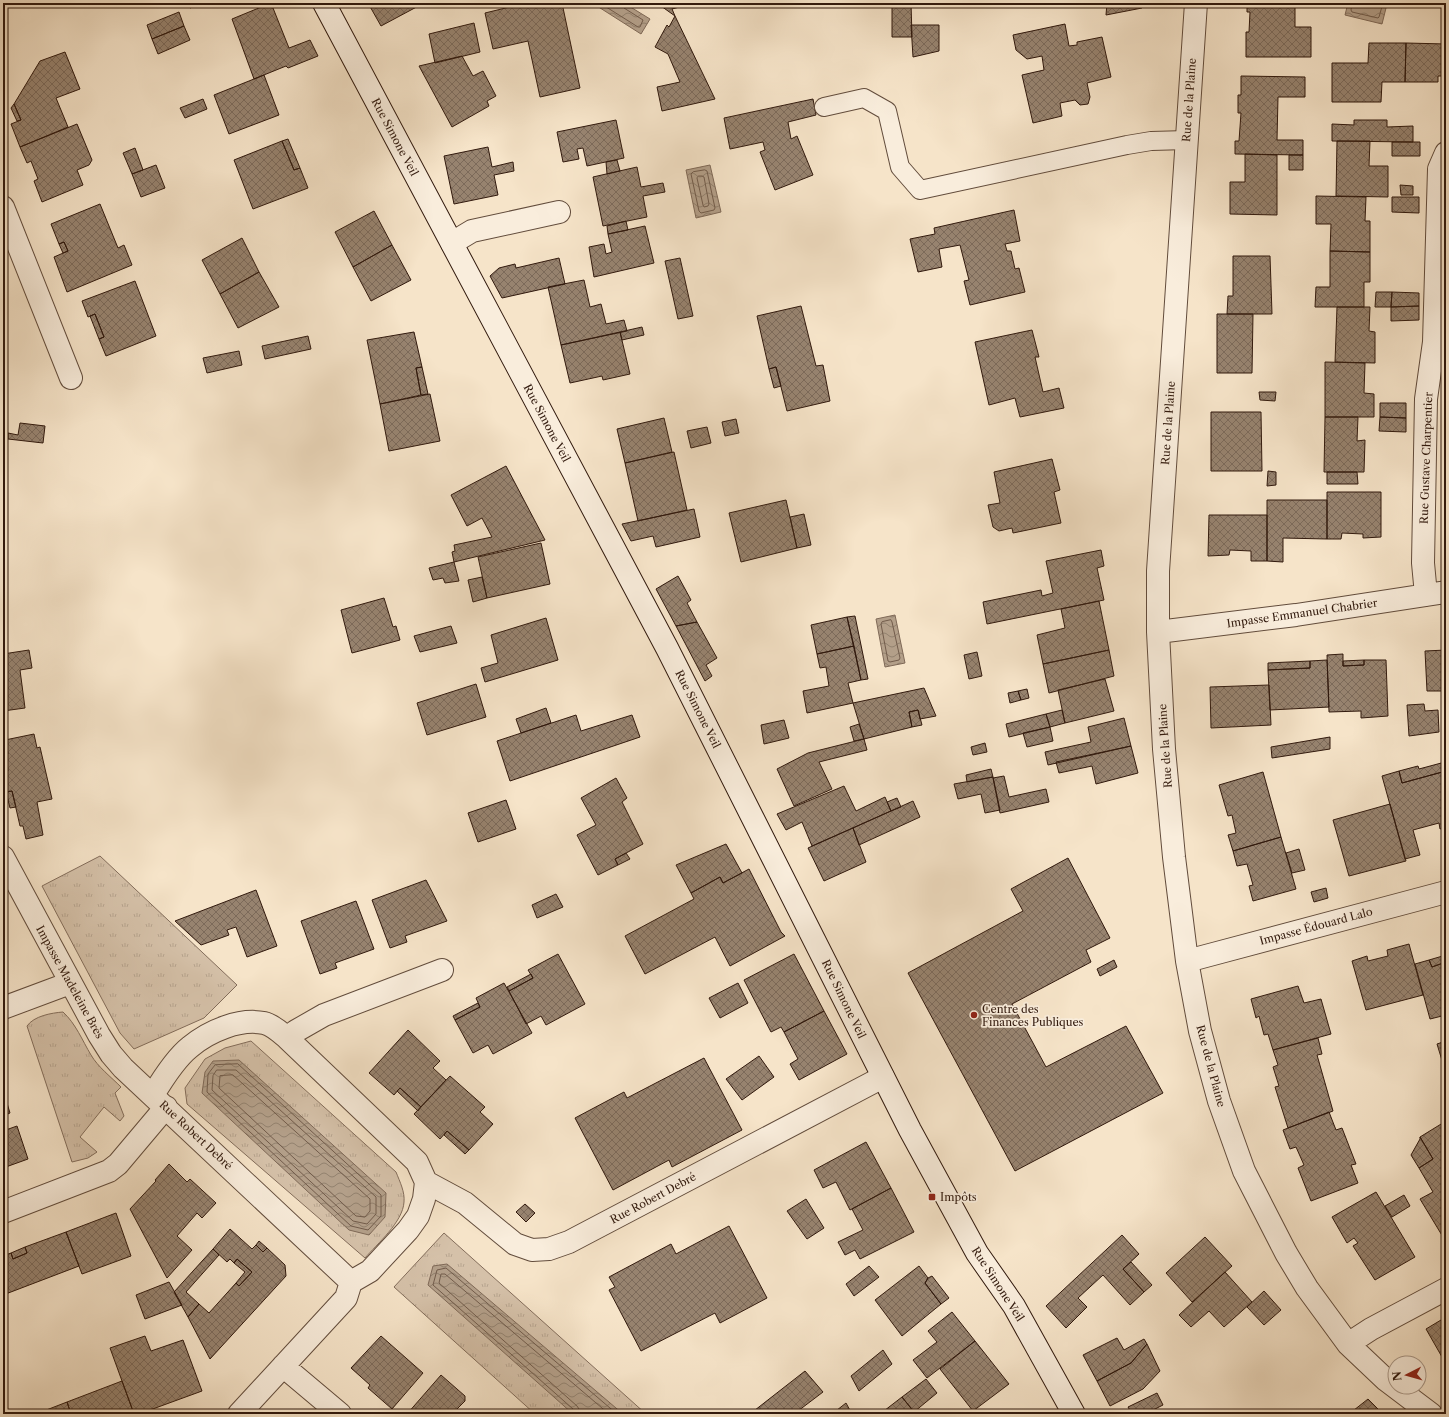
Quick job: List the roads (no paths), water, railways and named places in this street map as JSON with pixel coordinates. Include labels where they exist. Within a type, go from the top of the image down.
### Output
[{"type":"street","name":"Rue Simone Veil","points":[[324,3],[667,648],[882,1077],[977,1253],[1014,1306],[1074,1414]]},
{"type":"street","name":"Rue de la Plaine","points":[[1196,3],[1158,571],[1158,632],[1164,749],[1174,857],[1187,961],[1200,1031],[1217,1094],[1244,1171],[1286,1253],[1307,1288],[1348,1344],[1386,1380],[1431,1414]]},
{"type":"street","name":"Rue Gustave Charpentier","points":[[1436,594],[1423,562],[1426,399],[1434,342],[1441,225],[1439,169],[1446,153]]},
{"type":"street","points":[[3,208],[71,378]]},
{"type":"street","points":[[452,243],[472,231],[559,212]]},
{"type":"street","name":"Impasse Emmanuel Chabrier","points":[[1158,632],[1296,615],[1436,594]]},
{"type":"street","name":"Impasse Madeleine Brès","points":[[3,857],[70,983],[111,1054],[122,1068],[159,1101]]},
{"type":"street","name":"Impasse Édouard Lalo","points":[[1187,961],[1446,892]]},
{"type":"street","points":[[288,1038],[296,1031],[324,1015],[442,970]]},
{"type":"street","points":[[3,1008],[70,983]]},
{"type":"street","name":"Rue Robert Debré","points":[[351,1282],[159,1101],[161,1080],[189,1047],[224,1028],[248,1022],[266,1023],[274,1027],[288,1038],[417,1162],[426,1182],[465,1203],[515,1244],[532,1250],[549,1249],[569,1242],[882,1077]]},
{"type":"street","points":[[3,1212],[108,1171],[118,1164],[159,1101]]},
{"type":"street","points":[[239,1414],[346,1298],[351,1282],[370,1271],[408,1230],[418,1216],[424,1199],[426,1182]]},
{"type":"street","points":[[1348,1344],[1371,1329],[1446,1289]]},
{"type":"street","points":[[283,1366],[340,1414]]},
{"type":"lane","points":[[824,107],[864,98],[887,111],[900,167],[920,190],[1127,145],[1151,141],[1186,140]]},
{"type":"water","points":[[599,3],[624,3],[650,19],[641,34],[597,6]]},
{"type":"water","points":[[1348,3],[1387,4],[1382,24],[1345,15]]},
{"type":"water","points":[[710,165],[721,212],[696,218],[686,170]]},
{"type":"water","points":[[895,615],[905,663],[885,667],[876,619]]},
{"type":"water","points":[[239,1060],[386,1193],[385,1217],[369,1235],[349,1230],[202,1093],[205,1072],[213,1061]]},
{"type":"water","points":[[447,1264],[623,1414],[573,1414],[428,1285],[433,1266]]},
{"type":"place","name":"Centre des Finances Publiques","points":[[974,1015]]},
{"type":"place","name":"Impôts","points":[[932,1197]]}]
